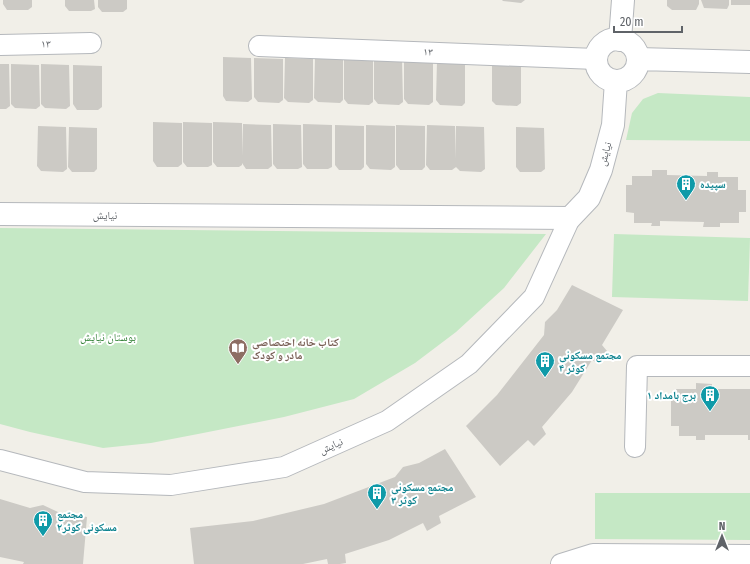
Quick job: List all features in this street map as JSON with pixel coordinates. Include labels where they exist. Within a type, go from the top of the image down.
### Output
[{"type":"street","points":[[620,40],[623,0]]},
{"type":"street","points":[[620,40],[627,42],[632,47],[636,52],[638,59],[634,72],[623,80],[610,80],[599,72],[596,58],[602,46],[607,42],[620,40]]},
{"type":"street","name":"۱۳","points":[[0,45],[91,43]]},
{"type":"street","name":"۱۳","points":[[260,46],[596,58]]},
{"type":"street","points":[[638,59],[750,62]]},
{"type":"street","name":"نیایش","points":[[0,460],[85,482],[171,485],[284,467],[387,421],[469,364],[534,296],[570,218],[589,198],[601,170],[613,125],[616,81]]},
{"type":"street","name":"نیایش","points":[[0,214],[570,218]]},
{"type":"street","points":[[635,447],[637,366],[750,366]]},
{"type":"street","points":[[561,564],[593,554],[750,555]]},
{"type":"green space","points":[[658,93],[750,97],[750,141],[626,140],[632,113],[643,99]]},
{"type":"green space","name":"بوستان نیایش","points":[[0,228],[546,234],[504,288],[456,332],[415,363],[354,399],[284,417],[198,434],[151,443],[103,448],[0,424]]},
{"type":"green space","points":[[614,234],[750,238],[748,301],[612,297]]},
{"type":"green space","points":[[595,493],[750,493],[750,540],[595,539]]},
{"type":"building","points":[[3,0],[32,0],[32,7],[28,10],[7,10],[3,4]]},
{"type":"building","points":[[65,0],[94,0],[95,9],[91,11],[69,11],[65,6]]},
{"type":"building","points":[[98,0],[127,0],[127,9],[123,12],[102,12],[98,7]]},
{"type":"building","points":[[502,0],[525,0],[521,3]]},
{"type":"building","points":[[667,0],[699,0],[699,4],[696,10],[672,10],[667,6]]},
{"type":"building","points":[[701,0],[729,0],[729,5],[727,9],[704,8]]},
{"type":"building","points":[[731,0],[750,0],[750,5],[731,5]]},
{"type":"building","points":[[223,57],[251,58],[252,99],[248,102],[226,101],[223,96]]},
{"type":"building","points":[[254,58],[283,59],[283,100],[279,103],[258,102],[254,97]]},
{"type":"building","points":[[285,58],[313,59],[313,100],[309,103],[288,102],[284,98]]},
{"type":"building","points":[[315,58],[343,59],[343,100],[340,103],[318,102],[314,98]]},
{"type":"building","points":[[344,60],[373,60],[373,102],[369,105],[348,104],[344,99]]},
{"type":"building","points":[[374,60],[402,60],[403,102],[399,105],[378,104],[374,99]]},
{"type":"building","points":[[404,60],[433,60],[433,102],[429,105],[408,104],[404,99]]},
{"type":"building","points":[[437,61],[465,62],[465,103],[462,106],[440,105],[436,100]]},
{"type":"building","points":[[492,61],[521,62],[521,103],[517,106],[496,105],[492,101]]},
{"type":"building","points":[[0,64],[9,64],[10,106],[6,109],[0,109]]},
{"type":"building","points":[[11,64],[39,65],[40,106],[36,109],[15,108],[11,104]]},
{"type":"building","points":[[41,64],[69,65],[70,106],[66,109],[45,108],[41,104]]},
{"type":"building","points":[[73,65],[102,66],[102,107],[98,110],[77,110],[73,104]]},
{"type":"building","points":[[153,122],[182,123],[182,164],[178,167],[157,167],[153,161]]},
{"type":"building","points":[[183,122],[212,123],[212,165],[208,167],[187,167],[183,162]]},
{"type":"building","points":[[213,122],[242,123],[242,156],[243,124],[271,125],[272,166],[268,169],[246,169],[242,163],[239,167],[217,167],[213,162]]},
{"type":"building","points":[[273,124],[301,125],[302,167],[298,169],[277,169],[273,164]]},
{"type":"building","points":[[303,124],[332,125],[332,167],[328,169],[307,169],[303,164]]},
{"type":"building","points":[[335,125],[364,126],[364,167],[361,170],[339,170],[335,165]]},
{"type":"building","points":[[366,125],[395,126],[395,167],[391,170],[370,169],[366,164]]},
{"type":"building","points":[[396,125],[425,126],[425,167],[422,170],[400,170],[396,165]]},
{"type":"building","points":[[427,125],[455,126],[455,159],[456,126],[484,127],[485,169],[481,172],[460,171],[456,167],[452,170],[430,170],[426,165]]},
{"type":"building","points":[[38,126],[66,127],[67,169],[63,172],[41,171],[37,166]]},
{"type":"building","points":[[69,127],[97,128],[97,169],[94,172],[72,172],[68,167]]},
{"type":"building","points":[[516,127],[544,128],[545,169],[541,172],[520,172],[516,167]]},
{"type":"building","name":"سپیده","points":[[652,170],[667,170],[667,175],[707,176],[707,172],[718,172],[718,177],[738,177],[738,190],[746,190],[746,212],[739,212],[739,223],[720,223],[720,227],[703,227],[704,222],[660,221],[660,226],[651,226],[652,223],[634,223],[634,213],[626,212],[626,185],[632,185],[632,176],[652,176]]},
{"type":"building","name":"مجتمع مسکونی کوثر ۴","points":[[572,285],[623,310],[602,345],[607,351],[599,364],[592,360],[572,392],[542,427],[546,434],[534,446],[528,440],[500,466],[466,426],[497,395],[544,335],[545,322],[557,310]]},
{"type":"building","name":"برج بامداد ۱","points":[[696,383],[712,384],[712,389],[750,389],[750,440],[748,440],[748,435],[705,435],[705,440],[696,440],[696,436],[679,436],[679,426],[671,426],[671,399],[676,399],[676,389],[696,389]]},
{"type":"building","name":"مجتمع مسکونی کوثر ۳","points":[[445,449],[476,497],[439,516],[441,523],[427,531],[423,523],[389,540],[345,554],[346,563],[340,564],[328,564],[327,559],[303,564],[194,564],[190,528],[253,521],[324,504],[395,477],[403,467],[419,463]]},
{"type":"building","name":"مجتمع مسکونی کوثر۲","points":[[0,499],[30,508],[43,505],[58,512],[87,517],[83,564],[23,564],[24,562],[0,557]]},
{"type":"place","name":"سپیده","points":[[686,201]]},
{"type":"place","name":"کتاب خانه اختصاصی مادر و کودک","points":[[238,365]]},
{"type":"place","name":"مجتمع مسکونی کوثر ۴","points":[[545,378]]},
{"type":"place","name":"برج بامداد ۱","points":[[710,412]]},
{"type":"place","name":"مجتمع مسکونی کوثر ۳","points":[[377,510]]},
{"type":"place","name":"مجتمع مسکونی کوثر۲","points":[[43,537]]}]
